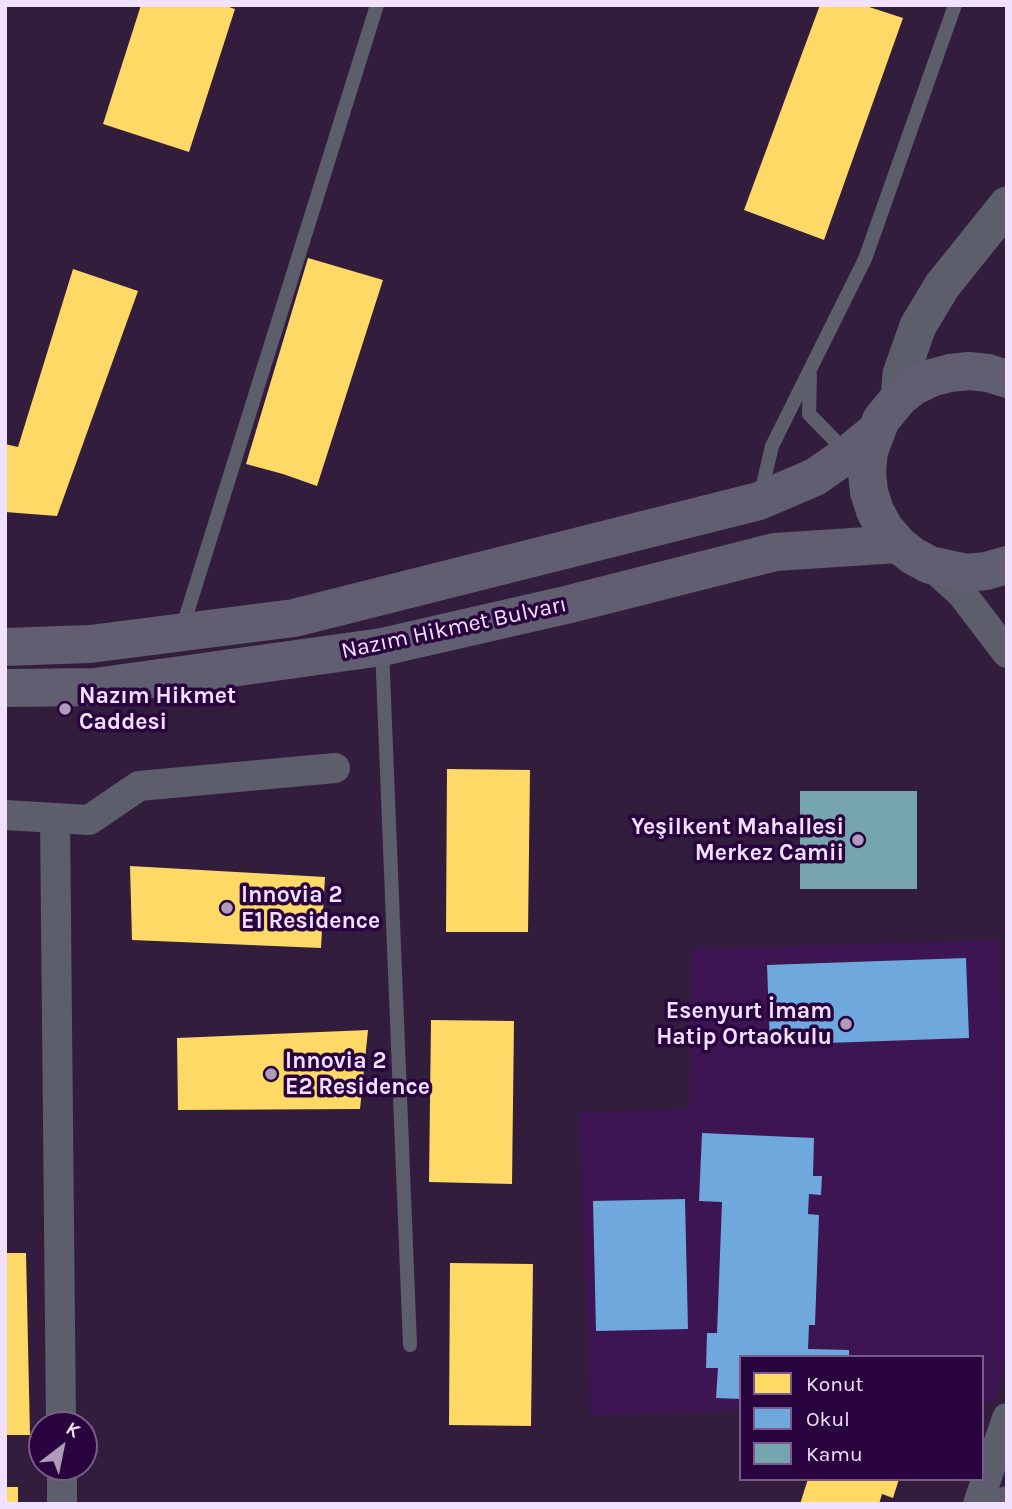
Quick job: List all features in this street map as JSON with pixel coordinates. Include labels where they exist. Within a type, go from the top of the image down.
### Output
[{"type":"main road","points":[[1007,379],[969,371],[931,378],[914,386],[899,398],[862,443],[869,451],[867,472],[875,511],[898,544],[930,565],[967,573],[1007,565]]},
{"type":"main road","name":"Nazım Hikmet Bulvarı","points":[[5,647],[90,644],[294,618],[759,501],[815,477],[862,443]]},
{"type":"main road","name":"Nazım Hikmet Bulvarı","points":[[5,688],[95,687],[382,647],[570,604],[775,552],[898,544]]},
{"type":"street","points":[[899,398],[901,374],[918,327],[942,286],[1007,205]]},
{"type":"street","points":[[930,565],[962,594],[1007,653]]},
{"type":"street","points":[[5,815],[89,820],[139,786],[335,768]]},
{"type":"street","points":[[55,818],[61,1411]]},
{"type":"street","points":[[978,1504],[1007,1418]]},
{"type":"street","points":[[62,1481],[62,1504]]},
{"type":"lane","points":[[181,632],[377,5]]},
{"type":"lane","points":[[759,501],[772,446],[865,259],[955,5]]},
{"type":"lane","points":[[810,370],[809,414],[862,443]]},
{"type":"lane","points":[[382,647],[410,1345]]},
{"type":"shaded area","points":[[1000,940],[1007,1207],[1007,1356],[995,1401],[984,1402],[984,1355],[739,1355],[739,1410],[591,1416],[579,1113],[689,1109],[692,949]]},
{"type":"building: Konut","points":[[141,5],[223,5],[235,9],[189,152],[103,124]]},
{"type":"building: Konut","points":[[820,5],[863,5],[903,18],[824,240],[744,210]]},
{"type":"building: Konut","points":[[308,258],[383,280],[317,486],[246,464]]},
{"type":"building: Konut","points":[[73,269],[138,291],[57,516],[5,512],[5,444],[18,447]]},
{"type":"building: Konut","points":[[447,769],[530,770],[528,932],[446,932]]},
{"type":"building: Konut","name":"Innovia 2 E1 Residence","points":[[130,866],[325,877],[321,948],[132,940]]},
{"type":"building: Konut","points":[[431,1020],[514,1021],[512,1184],[429,1182]]},
{"type":"building: Konut","name":"Innovia 2 E2 Residence","points":[[368,1030],[360,1109],[178,1110],[177,1038]]},
{"type":"building: Konut","points":[[5,1253],[26,1253],[28,1435],[5,1435]]},
{"type":"building: Konut","points":[[450,1263],[533,1264],[531,1426],[449,1425]]},
{"type":"building: Konut","points":[[807,1481],[898,1481],[893,1498],[882,1494],[879,1504],[800,1504]]},
{"type":"building: Konut","points":[[5,1487],[18,1487],[18,1504],[5,1504]]},
{"type":"building: Okul","points":[[966,958],[969,1038],[770,1045],[767,965]]},
{"type":"building: Okul","points":[[702,1133],[814,1138],[813,1176],[822,1176],[821,1195],[809,1194],[808,1214],[819,1215],[815,1325],[809,1325],[808,1349],[849,1350],[849,1355],[739,1355],[739,1399],[716,1398],[718,1368],[706,1368],[707,1333],[717,1333],[722,1202],[699,1201]]},
{"type":"building: Okul","points":[[685,1199],[688,1329],[596,1331],[593,1201]]},
{"type":"building: Kamu","name":"Yeşilkent Mahallesi Merkez Camii","points":[[800,791],[917,791],[917,889],[800,889]]},
{"type":"place","name":"Nazım Hikmet Caddesi","points":[[65,709]]},
{"type":"place","name":"Yeşilkent Mahallesi Merkez Camii","points":[[858,840]]},
{"type":"place","name":"Innovia 2 E1 Residence","points":[[227,908]]},
{"type":"place","name":"Esenyurt İmam Hatip Ortaokulu","points":[[846,1024]]},
{"type":"place","name":"Innovia 2 E2 Residence","points":[[271,1074]]}]
